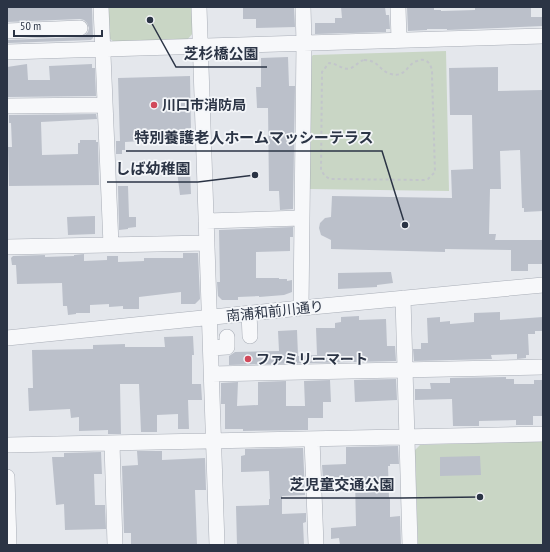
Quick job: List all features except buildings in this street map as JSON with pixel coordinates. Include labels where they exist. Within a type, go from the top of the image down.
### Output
[{"type":"street","points":[[101,7],[111,245]]},
{"type":"street","points":[[199,7],[213,441],[218,545]]},
{"type":"street","points":[[301,308],[304,43],[303,7]]},
{"type":"street","points":[[398,7],[399,40]]},
{"type":"street","points":[[7,31],[80,28]]},
{"type":"street","points":[[7,52],[543,36]]},
{"type":"street","points":[[7,106],[105,105]]},
{"type":"street","points":[[206,221],[302,218]]},
{"type":"street","points":[[7,247],[207,243]]},
{"type":"street","name":"南浦和前川通り","points":[[7,338],[543,285]]},
{"type":"street","points":[[402,298],[410,545]]},
{"type":"street","points":[[249,313],[250,336]]},
{"type":"street","points":[[211,348],[227,347],[227,337]]},
{"type":"street","points":[[212,374],[543,367]]},
{"type":"street","points":[[7,445],[543,434]]},
{"type":"street","points":[[312,439],[316,545]]},
{"type":"street","points":[[112,443],[115,545]]},
{"type":"street","points":[[7,477],[9,545]]},
{"type":"path","points":[[370,60],[379,65],[384,72],[392,75],[399,74],[408,69],[414,62],[419,60],[426,61],[430,64],[433,69],[435,162],[435,172],[428,179],[424,180],[330,179],[325,176],[321,170],[322,72],[326,66],[329,63],[335,63],[345,69],[350,68],[359,61],[370,60]]},
{"type":"green space","points":[[107,7],[193,7],[193,33],[187,40],[114,42],[108,37]]},
{"type":"green space","points":[[446,51],[449,191],[309,189],[310,58],[313,55]]},
{"type":"green space","points":[[543,441],[543,545],[418,545],[415,450],[420,445]]},
{"type":"place","name":"芝杉橋公園","points":[[150,20]]},
{"type":"place","name":"川口市消防局","points":[[154,105]]},
{"type":"place","name":"しば幼稚園","points":[[255,175]]},
{"type":"place","name":"特別養護老人ホームマッシーテラス","points":[[405,225]]},
{"type":"place","name":"ファミリーマート","points":[[248,359]]},
{"type":"place","name":"芝児童交通公園","points":[[480,497]]}]
